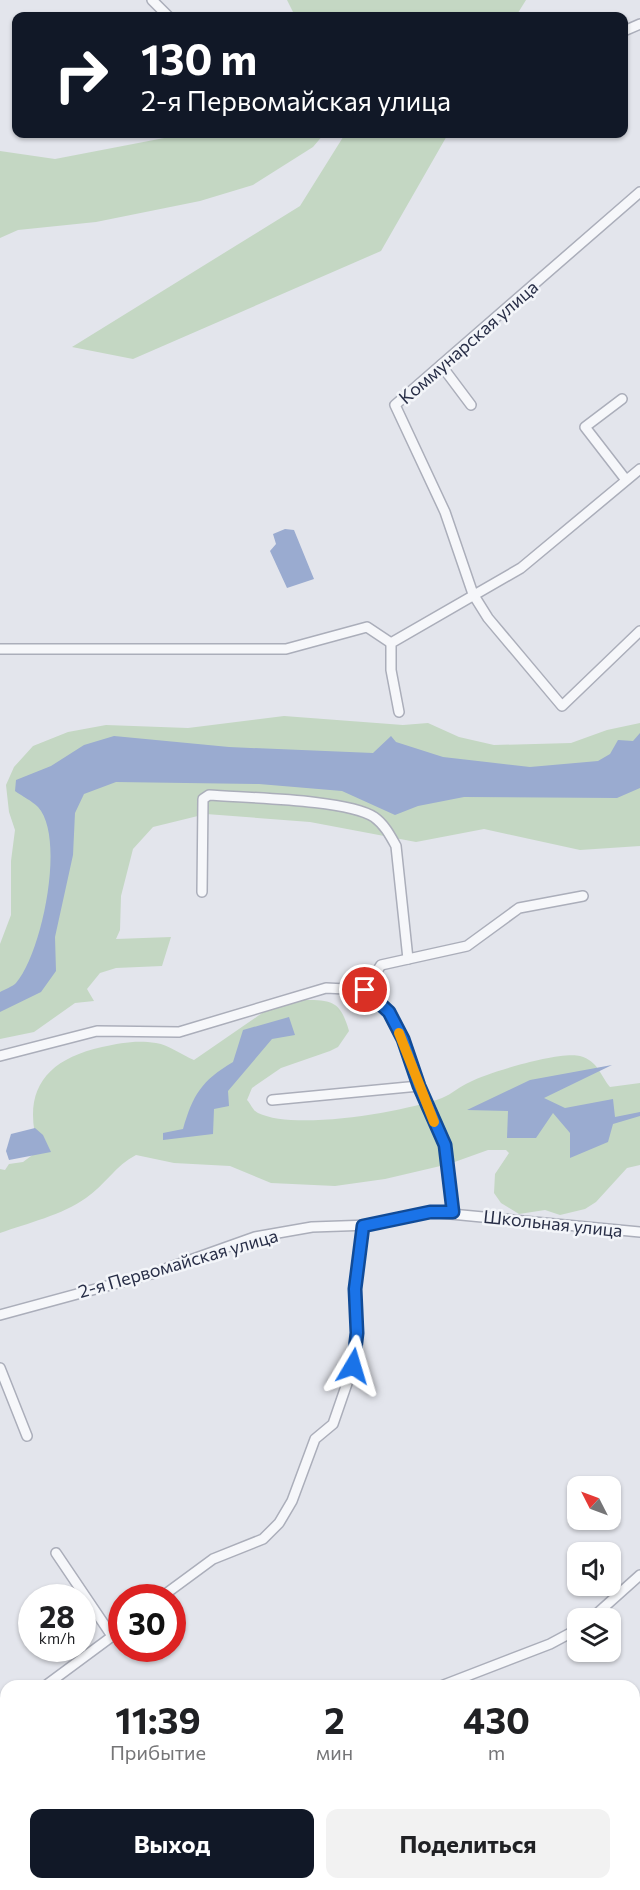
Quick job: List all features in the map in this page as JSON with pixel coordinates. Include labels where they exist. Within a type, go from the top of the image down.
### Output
[{"type":"street","points":[[152,0],[164,12]]},
{"type":"street","name":"Коммунарская улица","points":[[640,192],[395,405],[445,512],[473,594],[488,618],[562,706],[640,631]]},
{"type":"street","points":[[441,365],[471,405]]},
{"type":"street","points":[[622,399],[585,427],[626,480]]},
{"type":"street","points":[[391,643],[521,568],[640,469]]},
{"type":"street","points":[[0,649],[286,648],[367,627],[391,643],[391,670],[399,712]]},
{"type":"street","points":[[202,892],[203,799],[209,795],[350,807],[373,817],[387,830],[396,846],[408,959]]},
{"type":"street","points":[[365,990],[381,965],[467,946],[519,908],[583,896]]},
{"type":"street","points":[[0,1056],[97,1031],[179,1032],[326,988],[365,990],[389,1012],[403,1039],[419,1086],[445,1145],[453,1212]]},
{"type":"street","points":[[272,1100],[419,1086]]},
{"type":"street","name":"Школьная улица","points":[[430,1212],[453,1212],[640,1232]]},
{"type":"street","name":"2-я Первомайская улица","points":[[0,1315],[151,1274],[255,1237],[312,1227],[363,1226],[430,1212]]},
{"type":"street","points":[[179,1584],[213,1559],[263,1539],[279,1523],[288,1508],[315,1439],[333,1424],[353,1366],[357,1333],[355,1289],[363,1226]]},
{"type":"street","points":[[0,1368],[27,1436]]},
{"type":"street","points":[[56,1552],[108,1630]]},
{"type":"street","points":[[603,1608],[640,1575]]},
{"type":"street","points":[[457,1680],[550,1644],[567,1635]]},
{"type":"street","points":[[53,1680],[108,1639]]},
{"type":"green space","points":[[287,0],[526,0],[518,12],[293,12]]},
{"type":"green space","points":[[164,138],[321,138],[313,147],[253,185],[200,201],[96,222],[18,230],[0,238],[0,151],[55,159]]},
{"type":"green space","points":[[342,138],[446,138],[381,251],[133,359],[72,347],[300,206]]},
{"type":"green space","points":[[284,716],[403,725],[428,723],[459,737],[494,745],[571,743],[607,730],[640,723],[640,846],[580,850],[484,829],[416,842],[310,822],[206,814],[153,827],[133,849],[121,896],[120,930],[116,939],[171,937],[162,966],[116,968],[100,973],[87,989],[94,1001],[75,1003],[34,1032],[0,1039],[0,944],[11,915],[11,861],[15,830],[9,812],[6,785],[14,767],[33,746],[68,732],[106,725],[188,728]]},
{"type":"green space","points":[[301,1000],[320,1000],[333,1004],[342,1013],[349,1031],[338,1047],[281,1068],[252,1088],[247,1100],[258,1113],[275,1118],[297,1120],[349,1118],[376,1114],[442,1098],[470,1082],[508,1068],[541,1059],[580,1056],[595,1065],[610,1087],[640,1083],[640,1165],[627,1168],[596,1202],[585,1209],[560,1215],[545,1210],[519,1214],[501,1203],[494,1193],[495,1174],[509,1153],[506,1150],[488,1150],[449,1164],[385,1179],[335,1186],[271,1183],[230,1166],[174,1163],[136,1155],[122,1164],[93,1193],[77,1204],[56,1214],[0,1233],[0,1169],[5,1170],[9,1164],[23,1162],[39,1150],[33,1111],[36,1095],[42,1082],[52,1070],[65,1060],[82,1053],[135,1042],[161,1044],[194,1060],[268,1009]]},
{"type":"water","points":[[285,529],[294,530],[314,579],[287,588],[270,551],[276,544],[273,534]]},
{"type":"water","points":[[640,733],[640,788],[617,798],[464,797],[418,806],[395,815],[342,791],[259,784],[116,782],[84,794],[75,813],[73,855],[55,937],[56,971],[41,992],[0,1012],[0,992],[16,983],[26,968],[34,947],[42,922],[50,868],[50,843],[46,822],[38,807],[15,791],[16,780],[51,766],[84,745],[114,736],[229,747],[373,753],[391,736],[396,742],[443,757],[530,767],[598,761],[610,754],[618,740],[633,741]]},
{"type":"water","points":[[289,1017],[295,1035],[272,1039],[228,1091],[229,1106],[214,1109],[213,1134],[163,1140],[163,1133],[183,1129],[200,1090],[213,1076],[233,1062],[243,1030]]},
{"type":"water","points":[[612,1065],[544,1098],[565,1108],[613,1099],[615,1117],[640,1112],[640,1116],[613,1124],[608,1142],[570,1158],[570,1133],[553,1113],[536,1138],[507,1138],[508,1111],[467,1110],[530,1080]]},
{"type":"water","points":[[35,1128],[43,1135],[51,1152],[9,1160],[6,1151],[11,1134]]},
{"type":"slow traffic","points":[[399,1033],[434,1122]]},
{"type":"route","points":[[353,1366],[357,1333],[355,1289],[363,1226],[430,1212],[453,1212],[445,1145],[419,1086],[403,1039],[389,1012],[365,990]]}]
